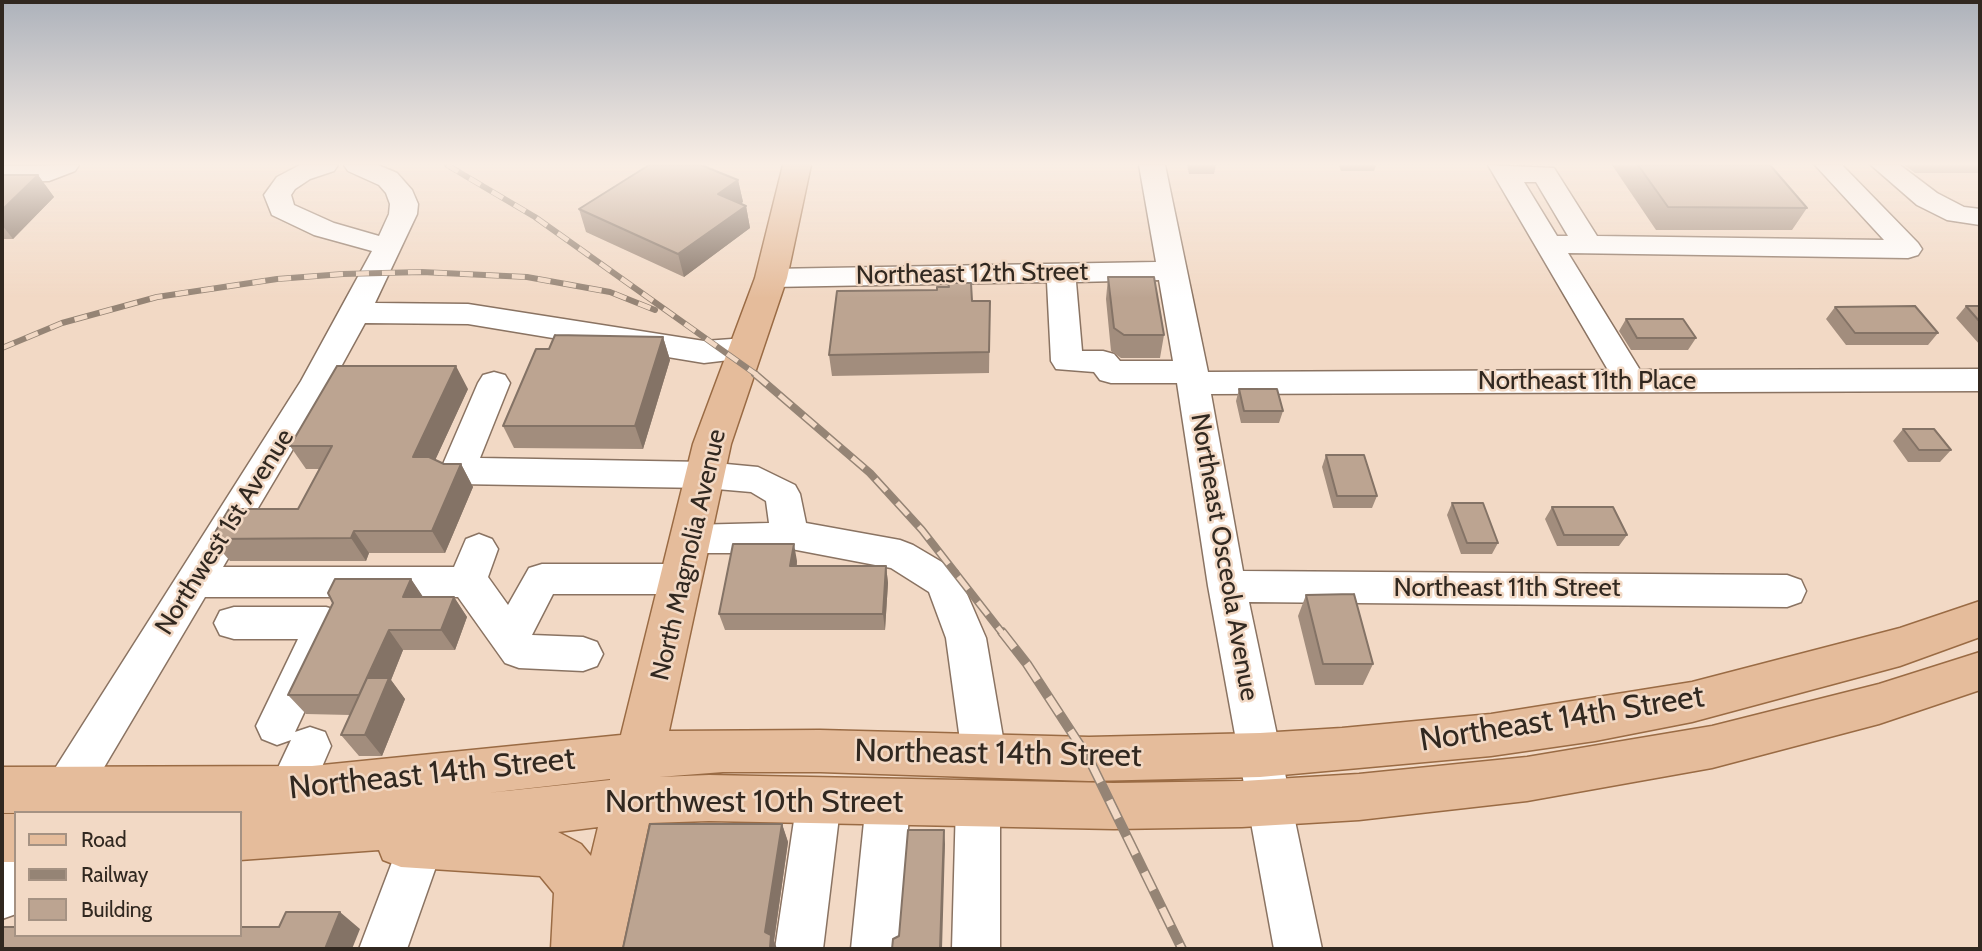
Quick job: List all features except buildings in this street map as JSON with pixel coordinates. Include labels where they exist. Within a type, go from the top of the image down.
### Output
[{"type":"main road","name":"North Magnolia Avenue","points":[[595,949],[712,444],[771,278],[787,209]]},
{"type":"main road","name":"Northeast 14th Street","points":[[2,790],[60,802],[369,785],[636,777],[820,751],[1089,759],[1260,755],[1491,735],[1607,718],[1776,682],[1900,647],[1980,619]]},
{"type":"main road","name":"Northeast 14th Street","points":[[1269,802],[1456,788],[1618,765],[1784,731],[1980,671]]},
{"type":"main road","name":"Northwest 10th Street","points":[[253,835],[389,826],[636,777],[709,798],[1139,806],[1269,802]]},
{"type":"main road","points":[[253,835],[547,852],[563,862],[574,874],[580,893],[578,949]]},
{"type":"street","points":[[283,209],[324,229],[389,247]]},
{"type":"street","name":"Northwest 1st Avenue","points":[[60,802],[315,386],[389,247],[403,209]]},
{"type":"street","name":"Northeast Osceola Avenue","points":[[1160,209],[1193,377],[1227,586],[1298,949]]},
{"type":"street","points":[[1528,209],[1630,382]]},
{"type":"street","points":[[1566,209],[1588,245]]},
{"type":"street","points":[[1549,244],[1908,249],[1871,209]]},
{"type":"street","points":[[1948,209],[1957,214],[1980,217]]},
{"type":"street","name":"Northeast 12th Street","points":[[771,278],[1172,271]]},
{"type":"street","name":"Northeast 11th Place","points":[[1061,273],[1067,361],[1102,362],[1111,372],[1193,377],[1630,382],[1980,380]]},
{"type":"street","points":[[355,313],[468,314],[704,352],[746,348]]},
{"type":"street","points":[[494,383],[457,471],[705,475],[758,481],[782,494],[788,520],[786,534]]},
{"type":"street","points":[[690,539],[759,539],[786,534],[900,555],[944,582],[966,638],[984,755]]},
{"type":"street","points":[[195,582],[473,566],[476,590],[519,651],[583,654]]},
{"type":"street","points":[[510,638],[542,579],[681,579]]},
{"type":"street","name":"Northeast 11th Street","points":[[1227,586],[1787,591]]},
{"type":"street","points":[[234,623],[326,623],[294,736],[290,789]]},
{"type":"street","points":[[799,949],[819,800]]},
{"type":"street","points":[[875,949],[888,802]]},
{"type":"street","points":[[976,949],[978,803]]},
{"type":"street","points":[[383,949],[421,844]]},
{"type":"street","points":[[2,896],[14,876]]},
{"type":"railway","points":[[522,209],[757,375]]},
{"type":"railway","points":[[2,348],[62,323],[157,297],[277,279],[343,274],[422,272],[527,277],[610,292],[655,310]]},
{"type":"railway","points":[[755,374],[870,473],[922,530],[1003,634]]},
{"type":"railway","points":[[1002,632],[1027,664],[1089,759],[1182,949]]}]
